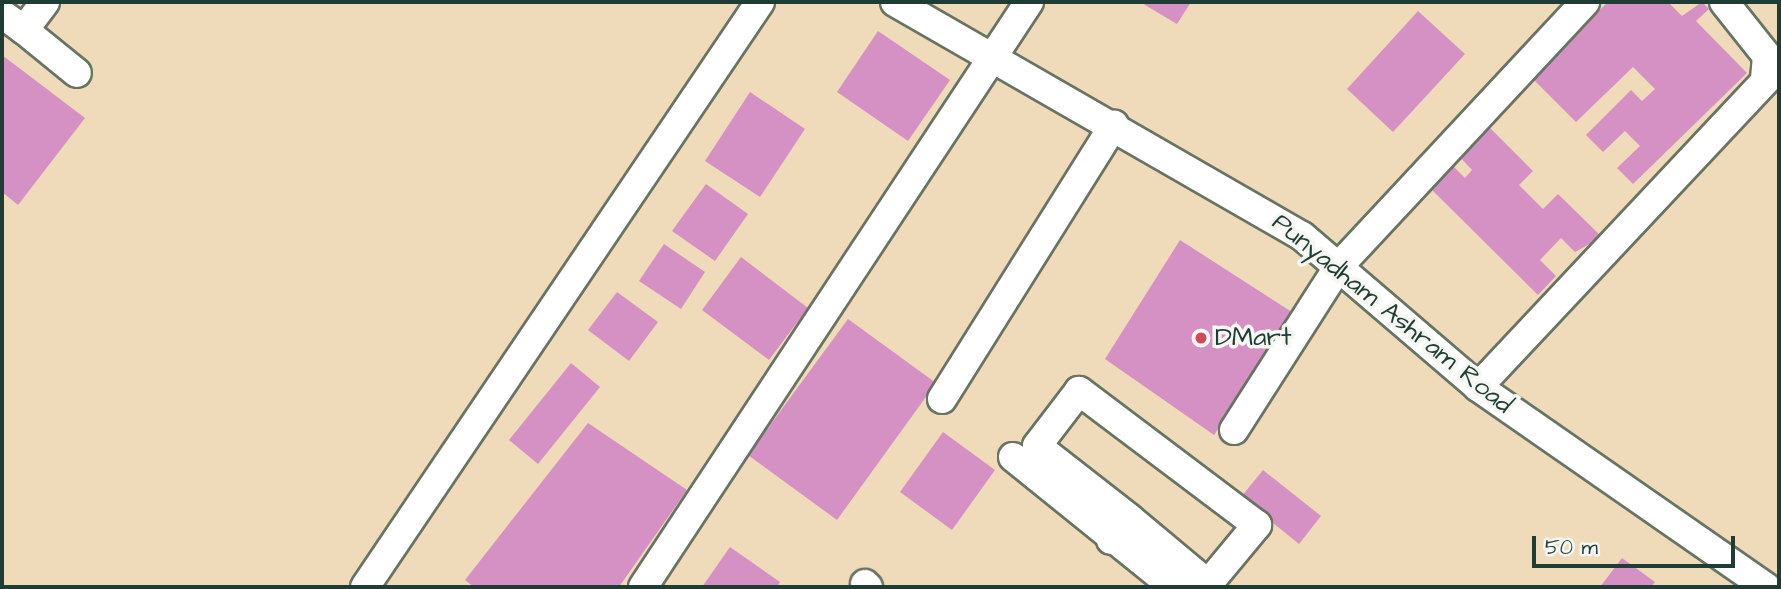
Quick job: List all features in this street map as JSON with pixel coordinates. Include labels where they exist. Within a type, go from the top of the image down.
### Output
[{"type":"street","points":[[45,2],[13,22],[77,73]]},
{"type":"street","points":[[365,587],[760,2]]},
{"type":"street","name":"Punyadham Ashram Road","points":[[895,2],[1237,194],[1339,266],[1478,387],[1766,587]]},
{"type":"street","points":[[643,587],[997,58],[1029,2]]},
{"type":"street","points":[[1234,430],[1339,266],[1585,2]]},
{"type":"street","points":[[1478,387],[1772,74],[1767,55],[1724,2]]},
{"type":"street","points":[[942,399],[1115,125]]},
{"type":"street","points":[[1079,391],[1257,525],[1208,584],[1129,518],[1037,446],[1079,391]]},
{"type":"street","points":[[1013,457],[1111,540],[1174,587]]},
{"type":"street","points":[[1111,540],[1129,518]]},
{"type":"building","points":[[1140,2],[1191,2],[1177,24]]},
{"type":"building","points":[[1608,2],[1668,2],[1682,16],[1702,2],[1709,9],[1696,21],[1747,73],[1633,184],[1617,168],[1640,146],[1625,131],[1603,152],[1586,135],[1631,90],[1642,101],[1655,89],[1633,67],[1576,122],[1531,77]]},
{"type":"building","points":[[1418,11],[1465,54],[1393,132],[1347,89]]},
{"type":"building","points":[[878,31],[950,80],[908,141],[837,92]]},
{"type":"building","points":[[2,55],[85,118],[18,205],[2,192]]},
{"type":"building","points":[[750,92],[805,129],[760,197],[705,161]]},
{"type":"building","points":[[1485,123],[1533,171],[1519,185],[1543,209],[1558,194],[1602,237],[1575,252],[1561,238],[1540,260],[1556,276],[1538,295],[1429,187],[1451,164],[1465,178],[1472,170],[1456,153]]},
{"type":"building","points":[[706,184],[748,214],[715,261],[672,231]]},
{"type":"building","name":"DMart","points":[[1180,240],[1298,316],[1214,435],[1105,359]]},
{"type":"building","points":[[664,244],[705,272],[681,309],[639,281]]},
{"type":"building","points":[[741,257],[808,308],[769,360],[702,310]]},
{"type":"building","points":[[617,292],[658,322],[629,361],[588,330]]},
{"type":"building","points":[[848,319],[936,383],[837,520],[748,455]]},
{"type":"building","points":[[571,363],[600,387],[538,464],[509,440]]},
{"type":"building","points":[[588,423],[687,490],[619,587],[474,587],[465,580]]},
{"type":"building","points":[[943,432],[995,470],[952,530],[900,492]]},
{"type":"building","points":[[1263,470],[1321,516],[1299,544],[1241,497]]},
{"type":"building","points":[[730,547],[780,582],[777,587],[702,587]]},
{"type":"building","points":[[1622,558],[1655,582],[1651,587],[1600,587]]},
{"type":"place","name":"DMart","points":[[1201,338]]}]
